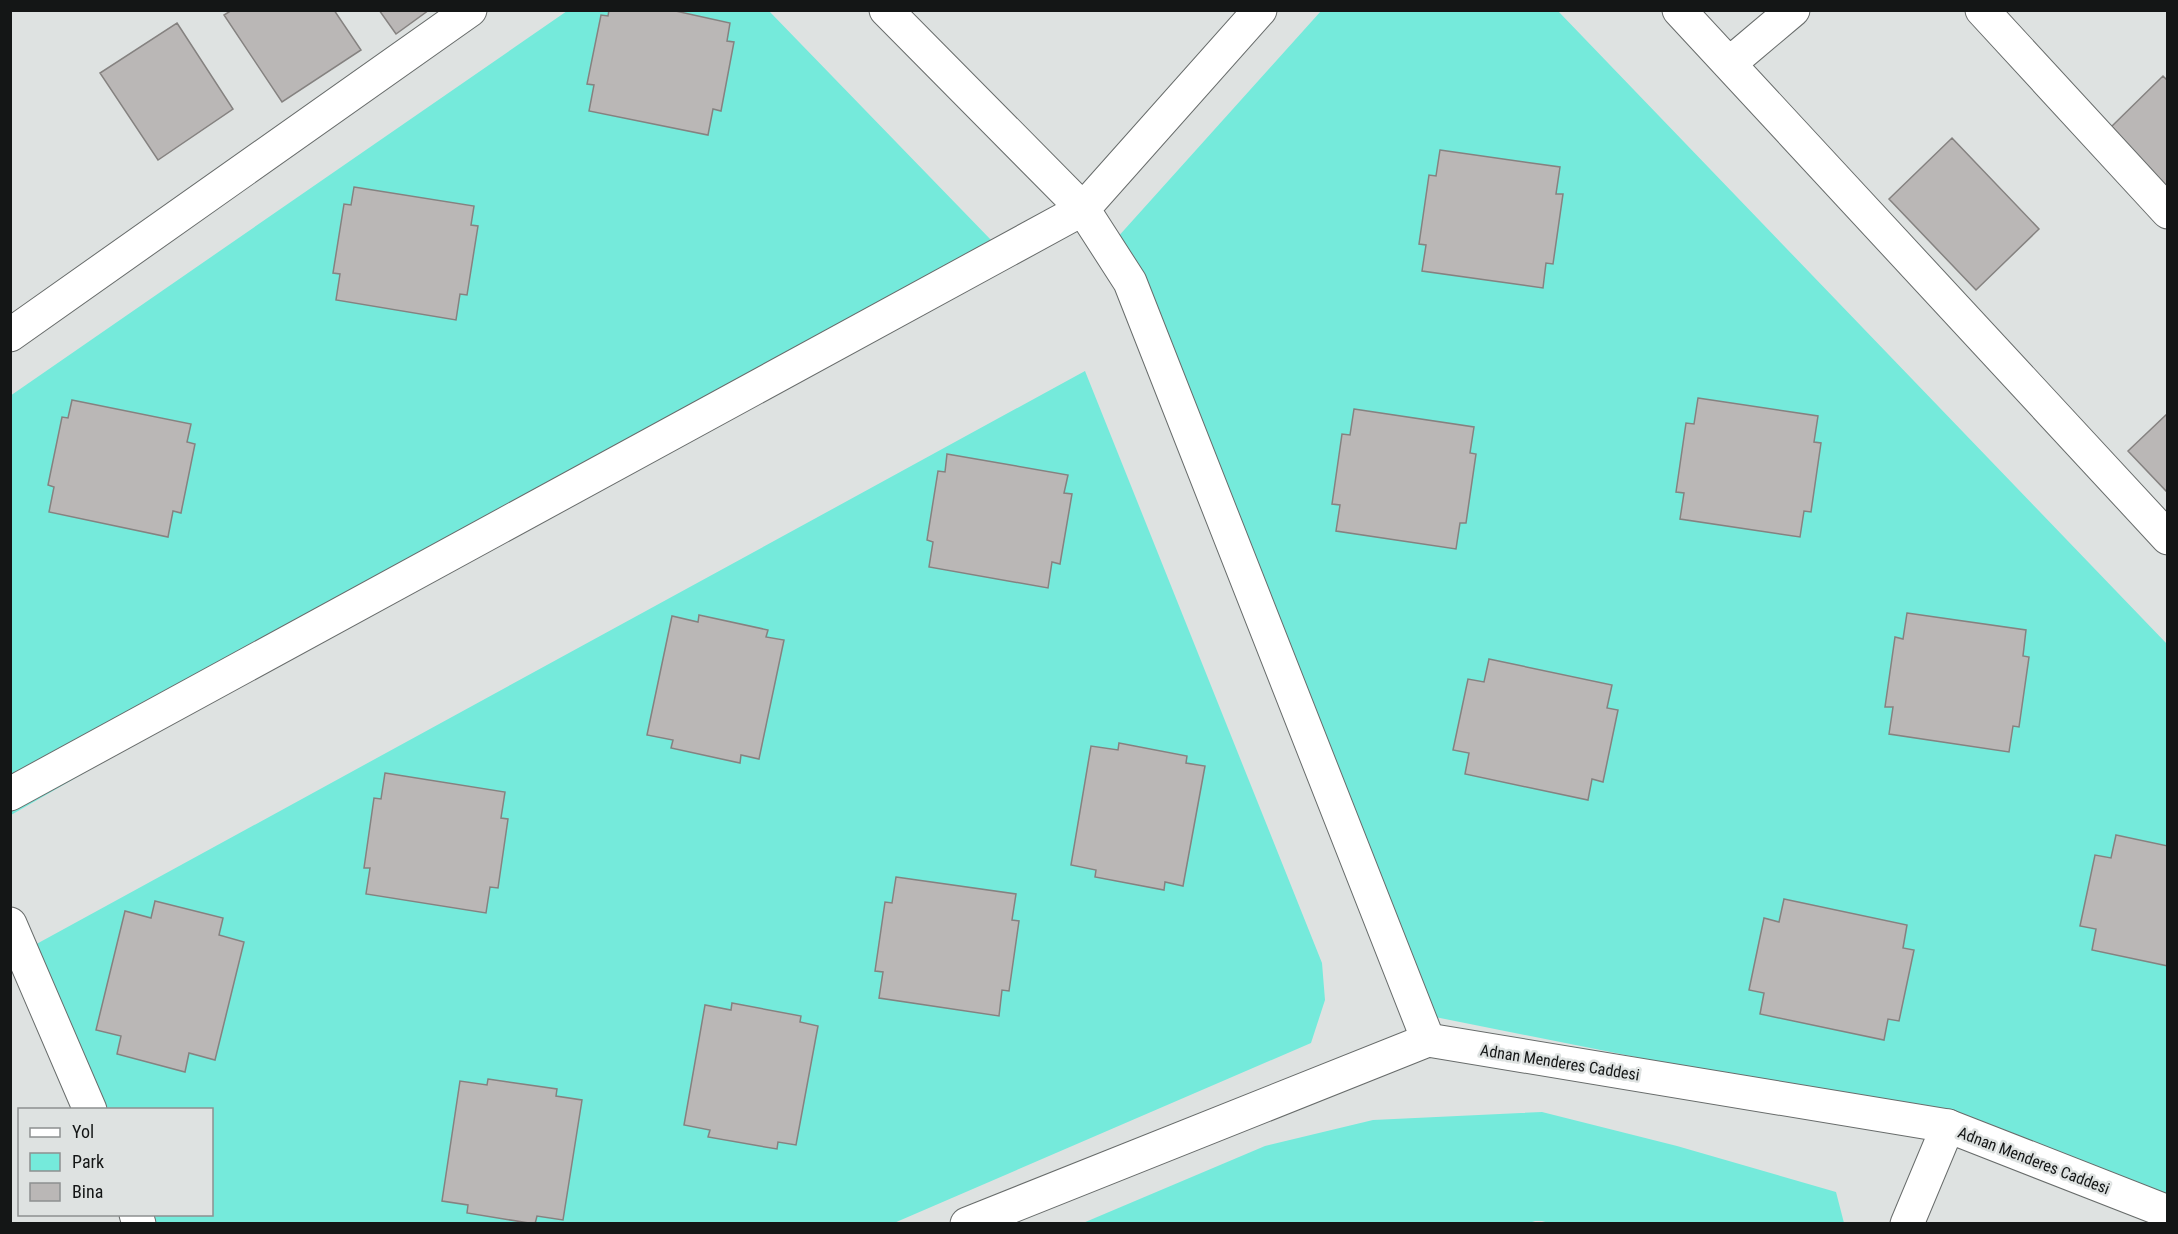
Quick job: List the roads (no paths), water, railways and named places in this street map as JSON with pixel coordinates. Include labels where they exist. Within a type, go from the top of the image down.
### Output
[{"type":"street","points":[[10,335],[470,10]]},
{"type":"street","points":[[886,10],[1083,209],[1130,282],[1428,1041],[967,1224]]},
{"type":"street","points":[[10,794],[1083,209],[1260,10]]},
{"type":"street","points":[[1679,10],[2168,538]]},
{"type":"street","points":[[1729,64],[1793,10]]},
{"type":"street","points":[[1982,10],[2168,212]]},
{"type":"street","points":[[10,924],[89,1108]]},
{"type":"street","name":"Adnan Menderes Caddesi","points":[[1428,1041],[1948,1126],[2168,1212]]},
{"type":"street","points":[[1907,1224],[1948,1126]]}]
